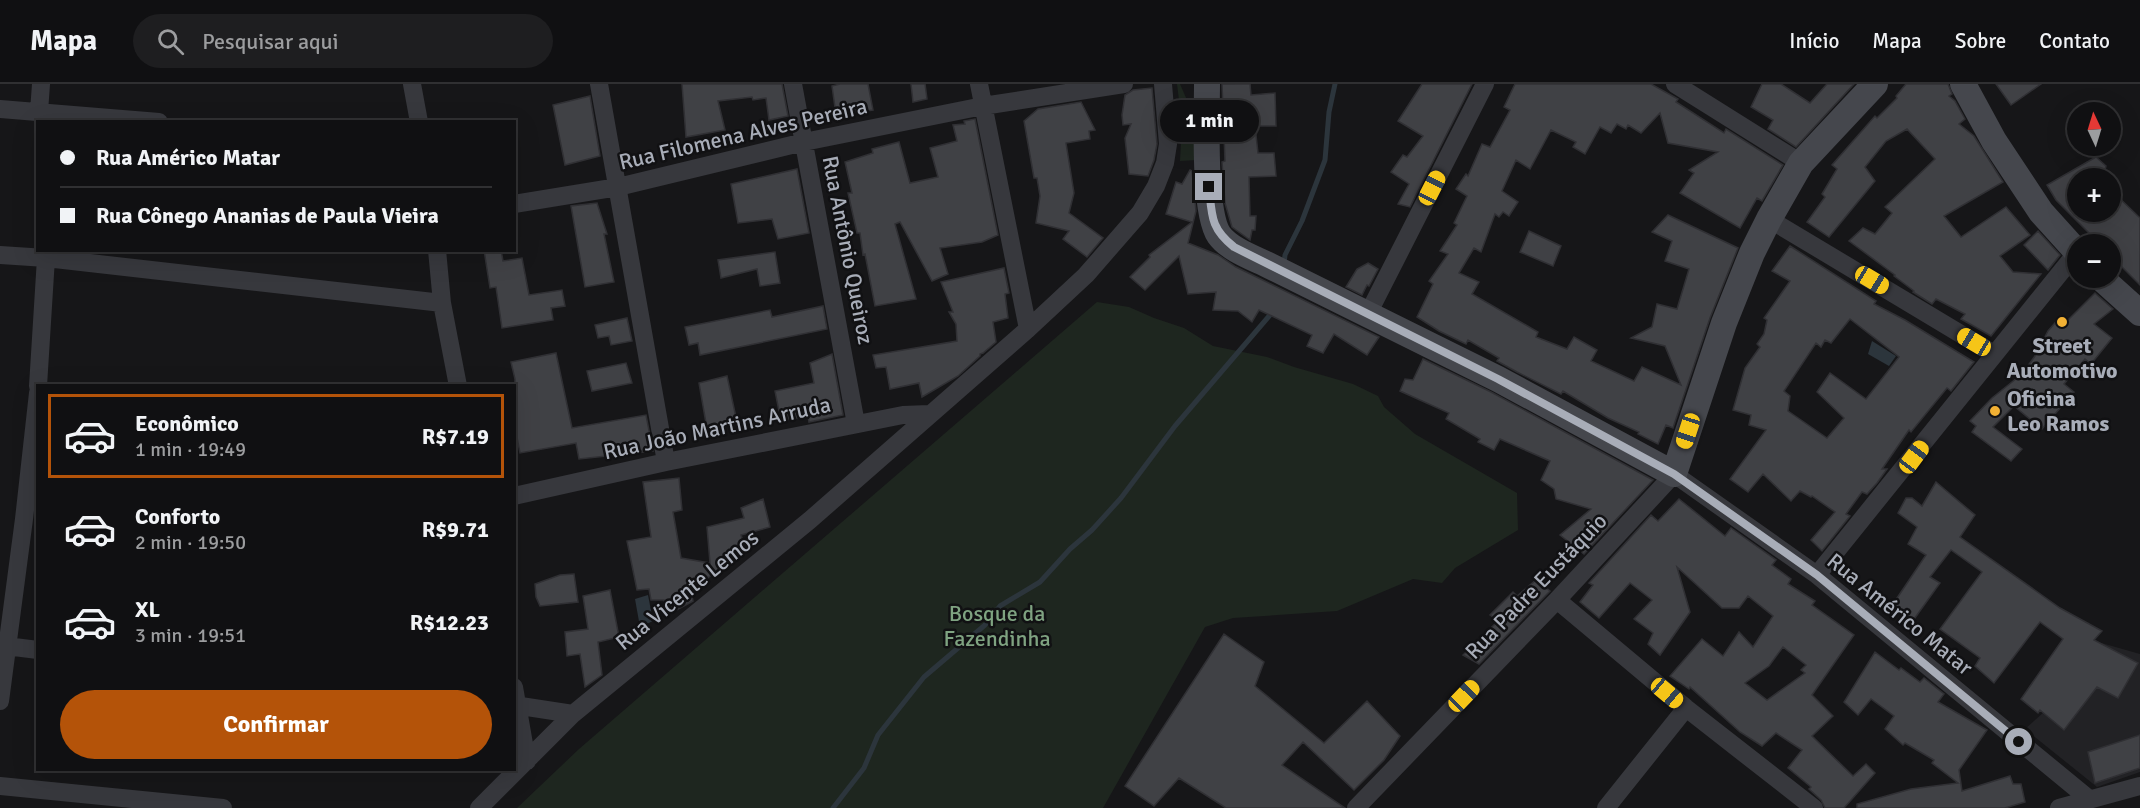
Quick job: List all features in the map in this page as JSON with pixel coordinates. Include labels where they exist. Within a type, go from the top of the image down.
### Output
[{"type":"street","points":[[39,112],[41,84]]},
{"type":"street","points":[[412,84],[419,120]]},
{"type":"street","points":[[599,84],[666,462]]},
{"type":"street","name":"Rua Antônio Queiroz","points":[[793,84],[856,424]]},
{"type":"street","points":[[979,84],[1028,329]]},
{"type":"street","name":"Rua Filomena Alves Pereira","points":[[516,204],[618,188],[804,142],[982,106],[1124,84]]},
{"type":"street","name":"Rua Vicente Lemos","points":[[479,808],[573,714],[810,520],[1028,329],[1086,275],[1140,213],[1156,186],[1165,163],[1168,144],[1163,84]]},
{"type":"street","points":[[1368,314],[1485,84]]},
{"type":"street","points":[[1675,84],[1801,163]]},
{"type":"street","points":[[1205,86],[1208,169],[1213,223],[1221,237],[1234,247],[1270,266],[1498,379],[1674,474],[1724,323],[1752,253],[1769,219],[1801,163],[1875,84]]},
{"type":"street","points":[[1963,84],[1994,141],[2041,212],[2067,241]]},
{"type":"street","points":[[0,109],[135,120]]},
{"type":"street","points":[[1769,219],[1994,354]]},
{"type":"street","points":[[437,252],[442,303],[458,384]]},
{"type":"street","points":[[0,255],[46,258],[442,303]]},
{"type":"street","points":[[38,384],[46,258]]},
{"type":"street","points":[[1817,575],[2067,264]]},
{"type":"street","points":[[2112,288],[2140,313]]},
{"type":"street","name":"Rua João Martins Arruda","points":[[516,496],[666,462],[856,424],[903,415],[929,414]]},
{"type":"street","points":[[0,701],[6,646],[31,520],[36,429]]},
{"type":"street","name":"Rua Américo Matar","points":[[1674,474],[1817,575],[2089,799]]},
{"type":"street","name":"Rua Padre Eustáquio","points":[[1356,808],[1557,600],[1674,474]]},
{"type":"street","points":[[1557,600],[1686,708],[1814,808]]},
{"type":"street","points":[[6,646],[36,650]]},
{"type":"street","points":[[527,761],[516,705],[573,714]]},
{"type":"street","points":[[1606,808],[1686,708]]},
{"type":"street","points":[[0,786],[114,803],[223,808]]},
{"type":"street","points":[[2059,808],[2140,786]]},
{"type":"shaded area","points":[[1872,341],[1896,356],[1889,366],[1868,354]]},
{"type":"shaded area","points":[[648,595],[653,621],[640,627],[635,599]]},
{"type":"shaded area","points":[[2098,642],[2140,654],[2140,772],[2097,787],[2025,729],[2044,712]]},
{"type":"green space","points":[[1177,84],[1180,84],[1197,123],[1197,160],[1180,161],[1182,124]]},
{"type":"green space","name":"Bosque da Fazendinha","points":[[1097,302],[1129,307],[1184,328],[1213,346],[1267,357],[1353,384],[1378,396],[1384,407],[1415,434],[1517,493],[1518,530],[1455,568],[1442,583],[1413,579],[1337,611],[1233,618],[1205,627],[1103,808],[517,808],[579,749]]},
{"type":"building","points":[[682,84],[782,84],[788,116],[769,120],[766,98],[753,100],[752,97],[718,101],[725,130],[686,137]]},
{"type":"building","points":[[868,84],[873,110],[836,115],[832,86]]},
{"type":"building","points":[[911,84],[925,84],[927,99],[913,102]]},
{"type":"building","points":[[1222,84],[1250,84],[1251,95],[1275,93],[1276,126],[1255,126],[1258,153],[1274,153],[1276,176],[1249,177],[1250,216],[1256,216],[1255,230],[1252,230],[1250,240],[1232,227],[1225,203],[1222,162],[1225,161]]},
{"type":"building","points":[[1422,84],[1472,84],[1410,207],[1398,204],[1409,184],[1391,172],[1403,155],[1407,157],[1423,136],[1398,121]]},
{"type":"building","points":[[1515,84],[1651,84],[1678,99],[1676,102],[1724,133],[1726,129],[1783,165],[1762,201],[1757,198],[1740,228],[1680,193],[1694,173],[1689,170],[1718,152],[1668,143],[1660,113],[1641,133],[1628,125],[1626,129],[1617,124],[1611,133],[1600,127],[1585,154],[1573,147],[1576,142],[1551,130],[1530,169],[1516,160],[1502,191],[1518,202],[1509,216],[1503,212],[1499,217],[1495,214],[1481,252],[1474,248],[1459,273],[1479,282],[1472,294],[1538,332],[1536,337],[1567,349],[1574,337],[1597,350],[1591,361],[1634,381],[1642,367],[1681,385],[1665,346],[1631,338],[1652,327],[1657,304],[1677,309],[1689,269],[1665,261],[1672,241],[1652,232],[1668,215],[1738,248],[1710,318],[1673,428],[1666,425],[1658,444],[1563,391],[1561,394],[1517,372],[1497,361],[1499,358],[1468,340],[1466,344],[1417,317],[1433,284],[1429,281],[1448,254],[1440,251],[1457,225],[1454,223],[1467,196],[1456,189],[1466,174],[1468,176],[1482,144],[1490,147],[1510,110],[1504,107]]},
{"type":"building","points":[[1762,84],[1781,84],[1810,103],[1827,84],[1854,84],[1796,147],[1768,129],[1773,120],[1751,107]]},
{"type":"building","points":[[1906,84],[1948,84],[1952,94],[1949,96],[1955,101],[1965,119],[1959,124],[1974,136],[2003,182],[1944,216],[1961,237],[2006,207],[2030,235],[2000,256],[2013,272],[2041,274],[1991,336],[1961,319],[1965,314],[1936,299],[1932,304],[1913,292],[1895,275],[1849,241],[1863,228],[1875,234],[1892,213],[1885,207],[1935,159],[1907,129],[1886,141],[1865,167],[1875,181],[1829,237],[1807,222],[1825,197],[1822,194],[1837,169],[1832,165],[1875,116],[1877,118],[1897,98],[1896,96]]},
{"type":"building","points":[[1996,84],[2041,84],[2011,105]]},
{"type":"building","points":[[1152,88],[1157,144],[1154,160],[1148,176],[1129,174],[1125,138],[1131,124],[1123,125],[1125,95],[1133,90]]},
{"type":"building","points":[[590,96],[600,156],[565,165],[553,105]]},
{"type":"building","points":[[1081,102],[1095,130],[1089,131],[1090,139],[1066,143],[1074,193],[1069,213],[1103,238],[1087,257],[1063,239],[1069,231],[1036,223],[1040,196],[1037,178],[1034,178],[1024,121],[1038,109]]},
{"type":"building","points":[[975,119],[998,235],[982,242],[940,248],[948,274],[932,281],[900,222],[895,224],[916,299],[875,306],[860,233],[857,233],[848,193],[852,193],[845,162],[873,153],[872,149],[899,142],[910,183],[938,177],[930,148],[957,141],[953,125],[965,124],[964,121]]},
{"type":"building","points":[[2096,157],[2106,166],[2106,168],[2077,168]]},
{"type":"building","points":[[797,169],[809,233],[778,239],[772,219],[738,223],[731,184]]},
{"type":"building","points":[[1190,170],[1192,171],[1196,211],[1188,243],[1218,255],[1236,267],[1379,337],[1367,355],[1334,334],[1323,353],[1307,346],[1312,335],[1259,310],[1252,322],[1238,311],[1213,310],[1216,292],[1188,294],[1179,256],[1145,290],[1130,277],[1150,257],[1149,255],[1192,222],[1166,214],[1176,182],[1182,184]]},
{"type":"building","points":[[2067,174],[2067,211],[2056,200],[2047,185]]},
{"type":"building","points":[[2121,200],[2140,218],[2140,285],[2121,266],[2121,234],[2090,234],[2078,222],[2121,222]]},
{"type":"building","points":[[597,203],[607,234],[604,234],[614,282],[585,287],[571,206]]},
{"type":"building","points":[[1529,231],[1561,246],[1553,266],[1520,252]]},
{"type":"building","points":[[2038,231],[2060,255],[2048,270],[2024,245]]},
{"type":"building","points":[[1790,246],[1876,301],[1874,304],[1974,362],[1951,391],[1947,388],[1911,432],[1909,430],[1882,469],[1887,469],[1877,483],[1867,494],[1862,492],[1846,514],[1850,516],[1822,551],[1811,540],[1835,512],[1812,496],[1800,491],[1791,501],[1763,474],[1748,492],[1730,479],[1766,430],[1749,425],[1751,415],[1733,410],[1745,368],[1760,347],[1757,344],[1764,334],[1767,320],[1764,318],[1790,281],[1772,271]],"holes":[[[1850,319],[1899,357],[1866,399],[1830,373],[1817,392],[1844,418],[1827,438],[1788,411],[1790,396],[1784,391],[1816,343],[1821,347],[1825,340],[1831,343]]]},
{"type":"building","points":[[484,252],[501,252],[503,261],[522,258],[529,295],[562,290],[565,306],[551,308],[553,320],[502,328],[496,287],[490,288]]},
{"type":"building","points":[[775,252],[780,283],[760,286],[757,269],[721,278],[718,260]]},
{"type":"building","points":[[1368,263],[1378,269],[1362,295],[1346,287],[1357,269]]},
{"type":"building","points":[[1004,268],[1009,293],[1005,294],[1008,318],[993,322],[996,342],[958,376],[922,397],[919,383],[890,389],[886,367],[876,368],[873,355],[957,341],[956,324],[949,312],[953,312],[941,282]]},
{"type":"building","points":[[2095,293],[2113,309],[2094,324],[2112,338],[2091,364],[2085,359],[2064,384],[2074,392],[2042,429],[2014,406],[1993,427],[2022,449],[2011,461],[1972,432],[1976,426],[1970,421],[1992,398],[2022,374],[2035,356],[2048,331],[2061,316],[2067,321]]},
{"type":"building","points":[[823,306],[827,329],[700,355],[698,343],[689,345],[685,327],[770,310],[772,317]]},
{"type":"building","points":[[627,318],[632,341],[611,345],[609,336],[598,338],[595,325]]},
{"type":"building","points":[[556,353],[572,428],[646,415],[653,451],[579,459],[576,443],[520,453],[516,432],[516,384],[511,362]]},
{"type":"building","points":[[832,354],[843,415],[809,422],[808,416],[781,421],[775,391],[814,383],[810,363]]},
{"type":"building","points":[[1423,359],[1491,392],[1653,480],[1584,554],[1560,535],[1591,509],[1556,499],[1554,489],[1541,480],[1550,461],[1500,439],[1494,450],[1478,442],[1480,439],[1446,419],[1449,413],[1400,391],[1405,379],[1413,380]]},
{"type":"building","points":[[626,363],[632,383],[592,391],[587,371]]},
{"type":"building","points":[[727,376],[737,422],[707,429],[699,383]]},
{"type":"building","points":[[679,478],[682,510],[673,512],[681,558],[710,563],[707,527],[744,518],[741,508],[763,499],[770,527],[741,535],[745,547],[691,592],[693,601],[667,615],[664,600],[651,600],[649,589],[637,590],[627,541],[651,537],[643,482]]},
{"type":"building","points":[[1936,482],[1975,515],[1960,537],[2060,608],[2102,631],[2094,640],[2138,663],[2118,698],[2097,687],[2064,730],[2040,710],[2038,713],[2021,699],[2063,639],[2040,622],[1994,683],[1975,666],[1980,658],[1940,629],[1982,572],[1951,550],[1930,577],[1940,583],[1912,622],[1893,604],[1926,555],[1908,544],[1917,527],[1898,513],[1906,498],[1912,498],[1922,506]]},
{"type":"building","points":[[1679,499],[1725,536],[1731,528],[1776,560],[1772,565],[1791,579],[1788,584],[1815,601],[1812,605],[1854,635],[1812,695],[1833,716],[1812,736],[1853,776],[1866,764],[1875,773],[1844,808],[1825,808],[1821,800],[1809,789],[1811,787],[1788,768],[1802,750],[1776,733],[1762,746],[1740,732],[1690,687],[1689,689],[1670,676],[1702,639],[1723,656],[1739,632],[1753,647],[1773,616],[1748,596],[1739,608],[1722,608],[1677,567],[1690,612],[1660,655],[1648,644],[1653,633],[1634,619],[1652,600],[1630,583],[1599,618],[1580,602],[1593,585],[1589,583],[1651,515],[1658,521]],"holes":[[[1783,647],[1806,665],[1801,670],[1805,673],[1767,700],[1745,683],[1769,666]]]},
{"type":"building","points":[[574,574],[578,602],[540,606],[536,597],[535,584],[560,575]]},
{"type":"building","points":[[1536,580],[1550,591],[1479,664],[1463,655],[1498,621],[1490,615],[1513,592],[1517,596]]},
{"type":"building","points":[[610,590],[619,637],[598,642],[602,675],[585,687],[580,654],[567,656],[565,632],[588,629],[583,596]]},
{"type":"building","points":[[1224,634],[1264,662],[1255,686],[1324,743],[1367,701],[1400,736],[1384,760],[1354,790],[1303,742],[1282,765],[1345,808],[1226,808],[1179,778],[1154,806],[1125,786]]},
{"type":"building","points":[[1875,652],[1920,682],[1924,678],[1944,694],[1938,702],[1987,730],[1959,770],[1962,791],[2010,776],[2013,784],[2021,784],[2025,802],[2005,808],[1857,808],[1857,804],[1911,789],[1958,783],[1932,763],[1934,760],[1905,743],[1903,745],[1885,729],[1894,716],[1871,699],[1858,715],[1844,702]]},
{"type":"building","points":[[2140,735],[2140,768],[2095,783],[2088,752]]},
{"type":"waterway","points":[[1284,264],[1285,255],[1302,221],[1325,160],[1329,112],[1335,84]]},
{"type":"waterway","points":[[833,808],[864,768],[878,735],[924,677],[985,625],[1000,606],[1040,582],[1070,549],[1092,530],[1121,498],[1175,426],[1272,310]]},
{"type":"place","name":"Street Automotivo","points":[[2062,322]]},
{"type":"place","name":"Oficina Leo Ramos","points":[[1995,411]]},
{"type":"route","points":[[1209,187],[1213,223],[1221,237],[1234,247],[1498,379],[1674,474],[1817,575],[2019,742]]}]
